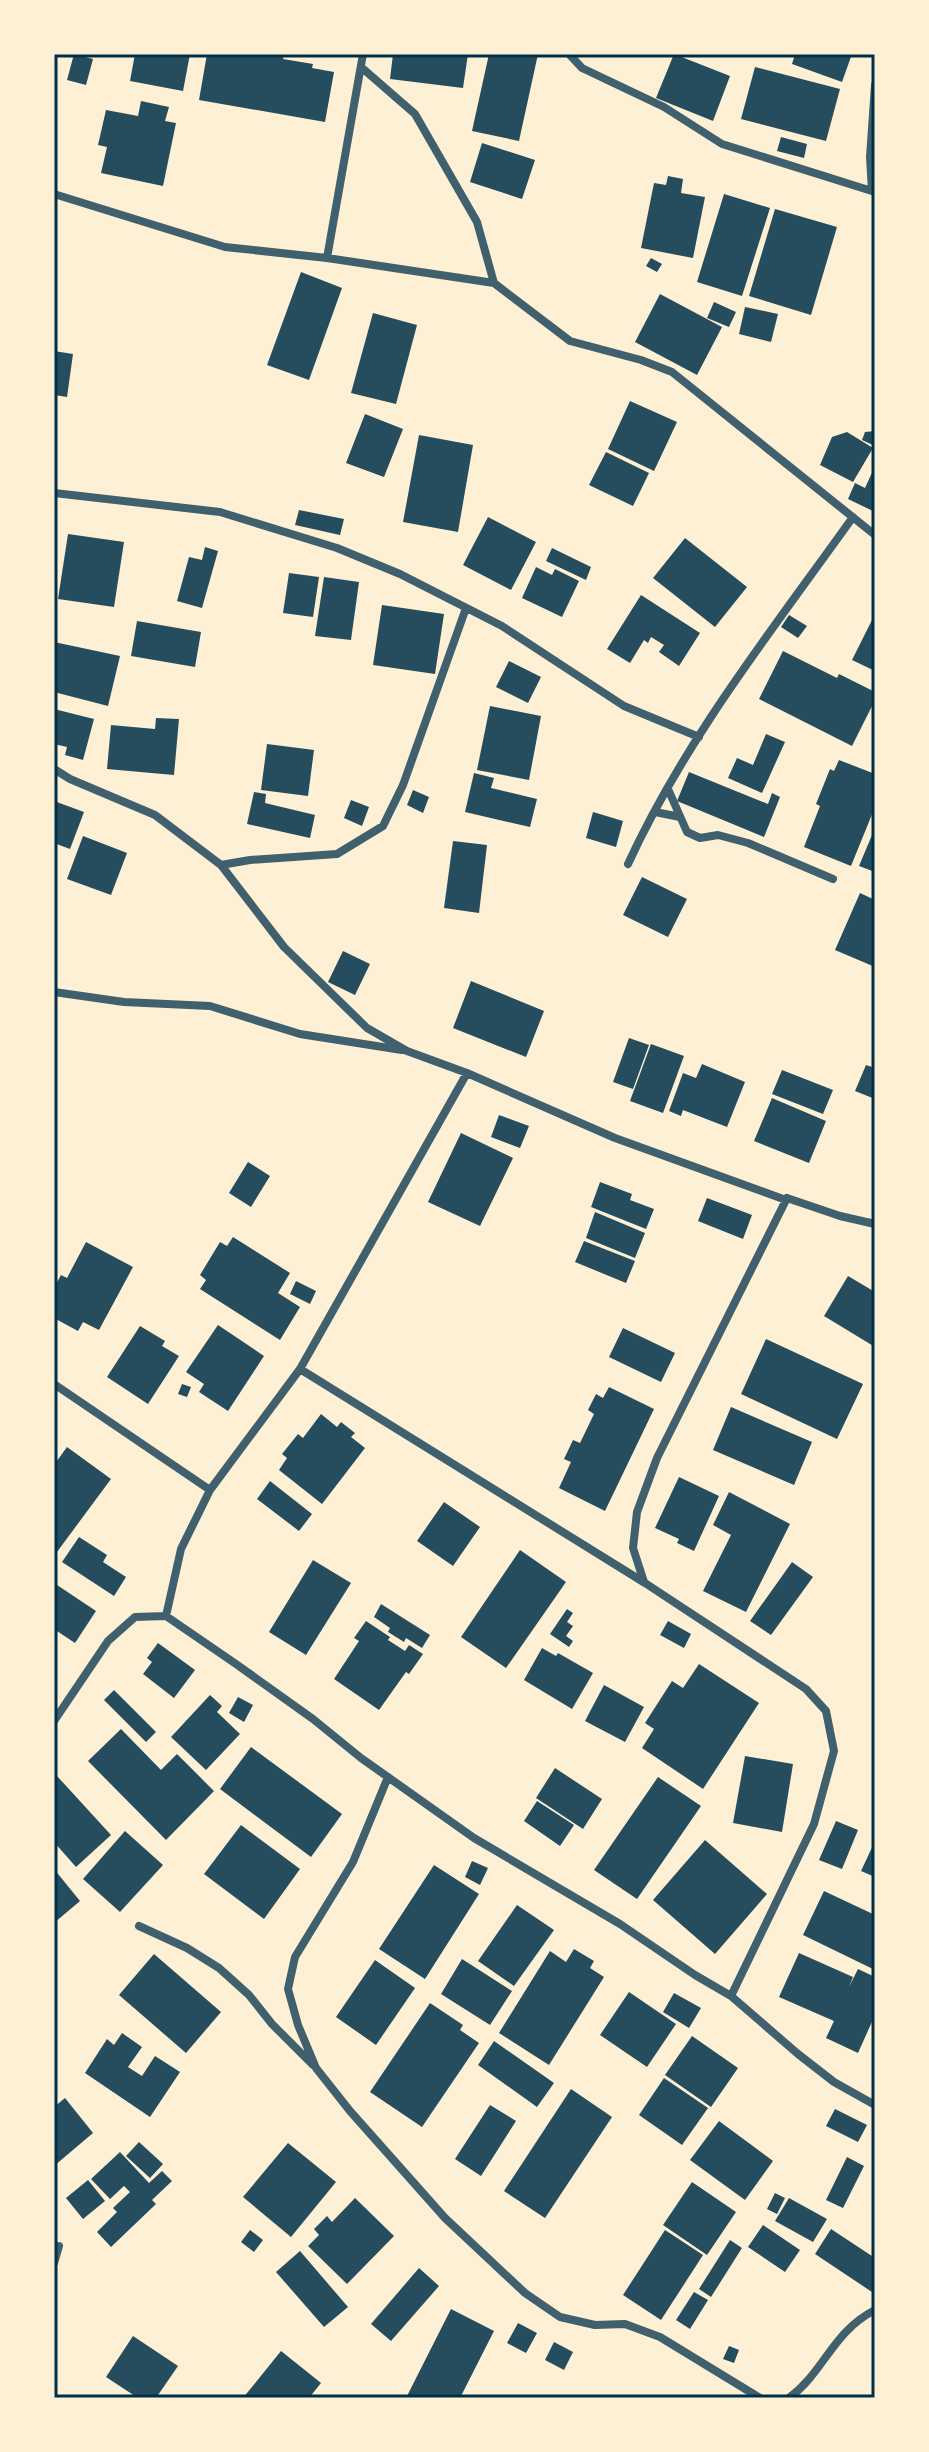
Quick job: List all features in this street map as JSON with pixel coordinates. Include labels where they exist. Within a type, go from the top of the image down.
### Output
[{"type":"street","points":[[327,258],[363,54]]},
{"type":"street","points":[[569,54],[582,68],[664,107],[722,144],[873,192],[870,157],[875,85]]},
{"type":"street","points":[[361,67],[415,114],[477,222],[494,283]]},
{"type":"street","points":[[54,194],[225,247],[327,258],[494,283],[570,341],[641,360],[672,372],[875,535]]},
{"type":"street","points":[[54,493],[220,512],[337,548],[388,569],[502,626],[624,706],[699,737]]},
{"type":"street","points":[[628,864],[718,705],[853,517]]},
{"type":"street","points":[[221,865],[337,854],[383,826],[403,785],[466,608]]},
{"type":"street","points":[[54,769],[70,779],[155,815],[221,865],[284,947],[367,1028],[407,1051],[467,1073],[615,1138],[786,1200],[875,1224]]},
{"type":"street","points":[[668,789],[687,832],[700,838],[718,835],[748,843],[833,879]]},
{"type":"street","points":[[655,812],[680,817]]},
{"type":"street","points":[[54,992],[124,1002],[210,1006],[300,1034],[407,1051]]},
{"type":"street","points":[[166,1616],[181,1549],[210,1490],[300,1369],[467,1073]]},
{"type":"street","points":[[645,1583],[633,1548],[637,1512],[668,1435],[787,1198]]},
{"type":"street","points":[[300,1369],[645,1583],[806,1689],[826,1711],[834,1751],[814,1824],[731,1996]]},
{"type":"street","points":[[54,1384],[210,1490]]},
{"type":"street","points":[[54,1721],[108,1641],[135,1617],[166,1616],[474,1838],[620,1924],[731,1996],[834,2082],[875,2105]]},
{"type":"street","points":[[316,2068],[298,2025],[288,1989],[290,1974],[295,1957],[353,1862],[388,1777]]},
{"type":"street","points":[[139,1926],[187,1948],[219,1968],[249,1995],[445,2218],[525,2293],[560,2317],[595,2325],[625,2324],[660,2337],[760,2398]]},
{"type":"street","points":[[54,2263],[59,2246]]},
{"type":"street","points":[[789,2398],[806,2385],[834,2344],[850,2327],[875,2310]]},
{"type":"building","points":[[74,54],[93,59],[86,85],[67,80]]},
{"type":"building","points":[[135,54],[190,54],[183,91],[130,81]]},
{"type":"building","points":[[207,54],[284,54],[283,59],[313,64],[312,68],[334,72],[325,122],[199,100]]},
{"type":"building","points":[[393,54],[468,54],[463,88],[390,79]]},
{"type":"building","points":[[489,54],[538,54],[519,141],[472,131]]},
{"type":"building","points":[[674,54],[730,76],[713,121],[656,98]]},
{"type":"building","points":[[795,54],[852,54],[842,82],[792,64]]},
{"type":"building","points":[[755,67],[840,89],[826,141],[741,119]]},
{"type":"building","points":[[141,101],[169,107],[165,121],[176,123],[163,186],[101,173],[107,147],[98,145],[106,110],[138,116]]},
{"type":"building","points":[[781,137],[807,144],[804,158],[777,151]]},
{"type":"building","points":[[482,143],[535,160],[522,199],[470,182]]},
{"type":"building","points":[[668,176],[683,179],[681,193],[705,197],[693,258],[641,248],[654,183],[666,185]]},
{"type":"building","points":[[724,194],[770,208],[742,296],[697,282]]},
{"type":"building","points":[[775,209],[837,227],[811,315],[749,296]]},
{"type":"building","points":[[651,258],[662,264],[657,272],[646,266]]},
{"type":"building","points":[[301,272],[342,288],[309,380],[267,365]]},
{"type":"building","points":[[660,294],[722,327],[697,375],[635,342]]},
{"type":"building","points":[[714,302],[736,312],[729,327],[707,318]]},
{"type":"building","points":[[745,307],[778,314],[771,342],[739,334]]},
{"type":"building","points":[[373,313],[417,325],[396,404],[351,393]]},
{"type":"building","points":[[54,351],[73,354],[67,397],[54,395]]},
{"type":"building","points":[[630,401],[677,422],[654,471],[608,449]]},
{"type":"building","points":[[365,414],[403,429],[384,477],[346,463]]},
{"type":"building","points":[[875,431],[875,446],[862,440],[865,432]]},
{"type":"building","points":[[847,432],[873,448],[853,482],[820,465],[832,437]]},
{"type":"building","points":[[419,435],[473,445],[458,532],[403,522]]},
{"type":"building","points":[[606,452],[649,473],[633,506],[589,485]]},
{"type":"building","points":[[875,466],[875,512],[848,499],[855,483],[865,488]]},
{"type":"building","points":[[299,510],[344,519],[340,535],[295,525]]},
{"type":"building","points":[[488,517],[536,542],[511,590],[463,565]]},
{"type":"building","points":[[68,534],[124,542],[114,607],[58,599]]},
{"type":"building","points":[[685,538],[747,587],[715,627],[653,578]]},
{"type":"building","points":[[205,547],[218,551],[202,608],[177,601],[189,557],[202,560]]},
{"type":"building","points":[[552,548],[591,567],[586,580],[546,561]]},
{"type":"building","points":[[536,567],[552,575],[555,569],[579,581],[562,617],[522,598]]},
{"type":"building","points":[[289,573],[319,577],[313,617],[283,613]]},
{"type":"building","points":[[324,577],[359,582],[351,640],[315,636]]},
{"type":"building","points":[[641,595],[700,633],[679,666],[659,652],[664,645],[651,637],[648,643],[644,640],[630,663],[607,649]]},
{"type":"building","points":[[382,605],[444,614],[435,674],[373,665]]},
{"type":"building","points":[[875,614],[875,671],[852,660]]},
{"type":"building","points":[[789,615],[807,626],[798,638],[781,627]]},
{"type":"building","points":[[137,621],[201,632],[195,667],[131,656]]},
{"type":"building","points":[[54,642],[120,656],[108,706],[54,692]]},
{"type":"building","points":[[783,651],[837,678],[839,674],[875,692],[875,700],[852,746],[759,699]]},
{"type":"building","points":[[509,661],[541,677],[528,703],[496,687]]},
{"type":"building","points":[[490,706],[541,716],[529,780],[477,770]]},
{"type":"building","points":[[54,709],[94,719],[83,760],[65,755],[67,747],[54,744]]},
{"type":"building","points":[[156,718],[179,719],[174,775],[107,769],[111,725],[155,729]]},
{"type":"building","points":[[766,734],[785,742],[762,793],[728,778],[737,758],[753,765]]},
{"type":"building","points":[[267,744],[314,750],[308,796],[261,790]]},
{"type":"building","points":[[839,760],[875,774],[875,807],[851,866],[804,847],[830,769],[834,771]]},
{"type":"building","points":[[689,772],[768,804],[772,793],[780,797],[764,837],[677,801]]},
{"type":"building","points":[[474,773],[494,778],[491,788],[537,799],[530,827],[465,812]]},
{"type":"building","points":[[413,790],[429,797],[423,813],[407,805]]},
{"type":"building","points":[[254,792],[266,794],[265,803],[315,815],[310,838],[247,824]]},
{"type":"building","points":[[351,800],[369,807],[362,826],[344,818]]},
{"type":"building","points":[[54,801],[84,812],[70,849],[54,843]]},
{"type":"building","points":[[593,812],[623,821],[616,847],[586,838]]},
{"type":"building","points":[[872,835],[875,836],[875,872],[859,866]]},
{"type":"building","points":[[83,836],[127,853],[111,895],[67,879]]},
{"type":"building","points":[[453,841],[487,845],[479,913],[444,908]]},
{"type":"building","points":[[642,877],[687,899],[668,937],[623,915]]},
{"type":"building","points":[[860,893],[875,900],[875,967],[835,950]]},
{"type":"building","points":[[343,951],[370,964],[355,995],[328,982]]},
{"type":"building","points":[[471,981],[544,1011],[526,1057],[453,1028]]},
{"type":"building","points":[[629,1038],[649,1045],[633,1089],[613,1082]]},
{"type":"building","points":[[651,1044],[684,1056],[663,1113],[630,1101]]},
{"type":"building","points":[[702,1064],[745,1082],[727,1127],[683,1110],[681,1116],[669,1111],[683,1073],[696,1078]]},
{"type":"building","points":[[866,1065],[875,1068],[875,1099],[855,1091]]},
{"type":"building","points":[[782,1070],[833,1090],[823,1114],[772,1094]]},
{"type":"building","points":[[772,1098],[826,1121],[809,1163],[754,1141]]},
{"type":"building","points":[[499,1115],[529,1126],[520,1148],[491,1137]]},
{"type":"building","points":[[461,1133],[513,1158],[480,1226],[428,1202]]},
{"type":"building","points":[[248,1162],[270,1176],[251,1207],[229,1193]]},
{"type":"building","points":[[600,1182],[632,1194],[630,1200],[654,1209],[646,1229],[591,1207]]},
{"type":"building","points":[[707,1198],[752,1215],[743,1239],[698,1221]]},
{"type":"building","points":[[595,1212],[645,1233],[635,1258],[586,1238]]},
{"type":"building","points":[[233,1237],[290,1273],[278,1293],[300,1307],[280,1340],[200,1289],[206,1280],[200,1275],[220,1242],[227,1246]]},
{"type":"building","points":[[584,1241],[635,1261],[626,1283],[575,1262]]},
{"type":"building","points":[[86,1242],[133,1267],[99,1330],[83,1322],[78,1331],[54,1318],[54,1288],[61,1275],[67,1278]]},
{"type":"building","points":[[848,1276],[875,1292],[875,1347],[824,1316]]},
{"type":"building","points":[[296,1281],[316,1291],[310,1304],[290,1294]]},
{"type":"building","points":[[218,1325],[264,1356],[228,1411],[199,1392],[204,1384],[186,1372]]},
{"type":"building","points":[[140,1326],[165,1341],[162,1346],[179,1356],[148,1404],[107,1377]]},
{"type":"building","points":[[623,1328],[675,1353],[661,1382],[609,1357]]},
{"type":"building","points":[[766,1339],[863,1384],[837,1439],[741,1394]]},
{"type":"building","points":[[182,1384],[191,1387],[187,1397],[178,1394]]},
{"type":"building","points":[[609,1387],[654,1409],[605,1511],[559,1488],[571,1462],[564,1459],[573,1440],[580,1443],[594,1414],[588,1410],[596,1394],[603,1398]]},
{"type":"building","points":[[731,1407],[812,1442],[794,1485],[713,1450]]},
{"type":"building","points":[[321,1414],[337,1427],[341,1422],[355,1433],[351,1437],[365,1448],[322,1504],[279,1470],[287,1458],[282,1454],[298,1434],[303,1438]]},
{"type":"building","points":[[67,1447],[111,1479],[54,1556],[54,1465]]},
{"type":"building","points":[[679,1477],[719,1496],[694,1551],[677,1543],[679,1539],[655,1528]]},
{"type":"building","points":[[270,1481],[312,1514],[299,1531],[257,1499]]},
{"type":"building","points":[[729,1492],[790,1524],[746,1612],[703,1591],[731,1535],[713,1525]]},
{"type":"building","points":[[444,1502],[480,1527],[453,1566],[417,1541]]},
{"type":"building","points":[[79,1537],[107,1555],[103,1562],[126,1577],[114,1596],[62,1562]]},
{"type":"building","points":[[520,1550],[566,1582],[506,1668],[461,1637]]},
{"type":"building","points":[[313,1560],[351,1583],[306,1655],[269,1632]]},
{"type":"building","points":[[792,1562],[813,1577],[771,1635],[750,1621]]},
{"type":"building","points":[[54,1583],[96,1611],[75,1643],[54,1629]]},
{"type":"building","points":[[381,1604],[430,1635],[422,1648],[388,1632],[390,1628],[374,1617]]},
{"type":"building","points":[[567,1609],[573,1613],[567,1622],[573,1626],[566,1636],[573,1641],[569,1647],[550,1634]]},
{"type":"building","points":[[366,1621],[405,1651],[409,1645],[423,1654],[379,1710],[334,1679],[359,1641],[354,1638]]},
{"type":"building","points":[[668,1621],[691,1634],[684,1648],[660,1635]]},
{"type":"building","points":[[158,1643],[195,1670],[174,1698],[143,1674],[152,1662],[147,1658]]},
{"type":"building","points":[[542,1648],[556,1656],[558,1653],[593,1673],[572,1709],[524,1680]]},
{"type":"building","points":[[699,1664],[759,1703],[703,1789],[642,1748],[654,1729],[645,1723],[672,1681],[683,1688]]},
{"type":"building","points":[[604,1685],[644,1707],[625,1742],[585,1721]]},
{"type":"building","points":[[114,1690],[156,1732],[146,1742],[104,1700]]},
{"type":"building","points":[[210,1695],[222,1706],[217,1712],[240,1734],[206,1770],[171,1737]]},
{"type":"building","points":[[238,1697],[253,1705],[244,1722],[229,1713]]},
{"type":"building","points":[[121,1729],[161,1770],[177,1754],[214,1791],[166,1840],[88,1761]]},
{"type":"building","points":[[251,1747],[342,1814],[311,1857],[220,1789]]},
{"type":"building","points":[[745,1756],[793,1764],[782,1832],[733,1823]]},
{"type":"building","points":[[555,1768],[602,1799],[583,1829],[536,1798]]},
{"type":"building","points":[[57,1776],[111,1835],[76,1867],[54,1842],[54,1779]]},
{"type":"building","points":[[658,1777],[701,1806],[637,1899],[594,1870]]},
{"type":"building","points":[[537,1801],[574,1825],[560,1846],[524,1821]]},
{"type":"building","points":[[836,1821],[858,1830],[842,1869],[819,1860]]},
{"type":"building","points":[[241,1825],[300,1869],[264,1919],[204,1874]]},
{"type":"building","points":[[125,1831],[163,1865],[120,1912],[83,1879]]},
{"type":"building","points":[[705,1840],[767,1894],[715,1954],[653,1900]]},
{"type":"building","points":[[875,1841],[875,1877],[861,1871]]},
{"type":"building","points":[[472,1861],[488,1868],[480,1885],[465,1877]]},
{"type":"building","points":[[434,1865],[479,1894],[425,1979],[379,1949]]},
{"type":"building","points":[[54,1869],[80,1901],[54,1923]]},
{"type":"building","points":[[824,1891],[875,1915],[875,1970],[803,1935]]},
{"type":"building","points":[[517,1905],[554,1930],[514,1986],[478,1961]]},
{"type":"building","points":[[574,1949],[594,1961],[590,1968],[604,1977],[549,2065],[499,2033],[550,1951],[566,1962]]},
{"type":"building","points":[[799,1953],[853,1977],[849,1987],[858,1969],[875,1977],[875,2015],[858,2053],[826,2038],[834,2021],[779,1997]]},
{"type":"building","points":[[154,1954],[221,2012],[186,2053],[119,1995]]},
{"type":"building","points":[[462,1959],[512,1991],[490,2025],[441,1994]]},
{"type":"building","points":[[375,1960],[415,1988],[376,2045],[336,2017]]},
{"type":"building","points":[[629,1992],[676,2024],[647,2067],[600,2035]]},
{"type":"building","points":[[674,1993],[701,2008],[689,2028],[663,2012]]},
{"type":"building","points":[[430,2003],[463,2025],[460,2030],[479,2043],[422,2127],[370,2092]]},
{"type":"building","points":[[122,2033],[142,2047],[128,2067],[142,2076],[155,2056],[180,2072],[150,2117],[85,2073],[107,2039],[114,2045]]},
{"type":"building","points":[[692,2036],[738,2068],[711,2107],[665,2075]]},
{"type":"building","points":[[494,2041],[554,2083],[537,2107],[478,2065]]},
{"type":"building","points":[[664,2078],[708,2108],[682,2145],[639,2115]]},
{"type":"building","points":[[571,2089],[612,2117],[545,2218],[504,2191]]},
{"type":"building","points":[[65,2098],[93,2133],[54,2166],[54,2107]]},
{"type":"building","points":[[490,2105],[516,2121],[481,2176],[455,2159]]},
{"type":"building","points":[[835,2109],[867,2125],[858,2142],[826,2126]]},
{"type":"building","points":[[719,2121],[773,2161],[745,2200],[690,2160]]},
{"type":"building","points":[[139,2142],[163,2164],[150,2178],[126,2156]]},
{"type":"building","points":[[288,2143],[336,2182],[291,2237],[243,2197]]},
{"type":"building","points":[[120,2152],[149,2183],[162,2171],[172,2181],[152,2200],[156,2204],[111,2247],[97,2232],[117,2212],[113,2208],[130,2192],[124,2186],[110,2199],[91,2179]]},
{"type":"building","points":[[847,2157],[864,2166],[843,2208],[826,2200]]},
{"type":"building","points":[[88,2180],[105,2201],[83,2219],[66,2198]]},
{"type":"building","points":[[692,2182],[736,2212],[707,2255],[663,2225]]},
{"type":"building","points":[[775,2193],[785,2198],[777,2214],[767,2209]]},
{"type":"building","points":[[355,2198],[394,2236],[347,2284],[308,2246],[319,2235],[314,2229],[327,2216],[332,2222]]},
{"type":"building","points":[[789,2198],[827,2219],[813,2242],[775,2221]]},
{"type":"building","points":[[763,2225],[800,2250],[785,2272],[748,2247]]},
{"type":"building","points":[[831,2229],[875,2258],[875,2294],[815,2254]]},
{"type":"building","points":[[250,2230],[263,2240],[254,2252],[241,2242]]},
{"type":"building","points":[[665,2230],[703,2255],[661,2320],[623,2295]]},
{"type":"building","points":[[730,2240],[742,2248],[711,2297],[699,2289]]},
{"type":"building","points":[[300,2251],[348,2307],[324,2327],[276,2272]]},
{"type":"building","points":[[419,2268],[439,2286],[391,2341],[371,2324]]},
{"type":"building","points":[[694,2292],[708,2300],[690,2329],[676,2320]]},
{"type":"building","points":[[451,2309],[494,2331],[460,2398],[406,2398]]},
{"type":"building","points":[[518,2323],[537,2333],[526,2353],[507,2343]]},
{"type":"building","points":[[133,2336],[178,2366],[156,2398],[138,2398],[106,2377]]},
{"type":"building","points":[[554,2342],[573,2352],[564,2370],[545,2360]]},
{"type":"building","points":[[729,2346],[739,2350],[734,2363],[723,2359]]},
{"type":"building","points":[[281,2351],[321,2383],[309,2398],[243,2398]]}]
